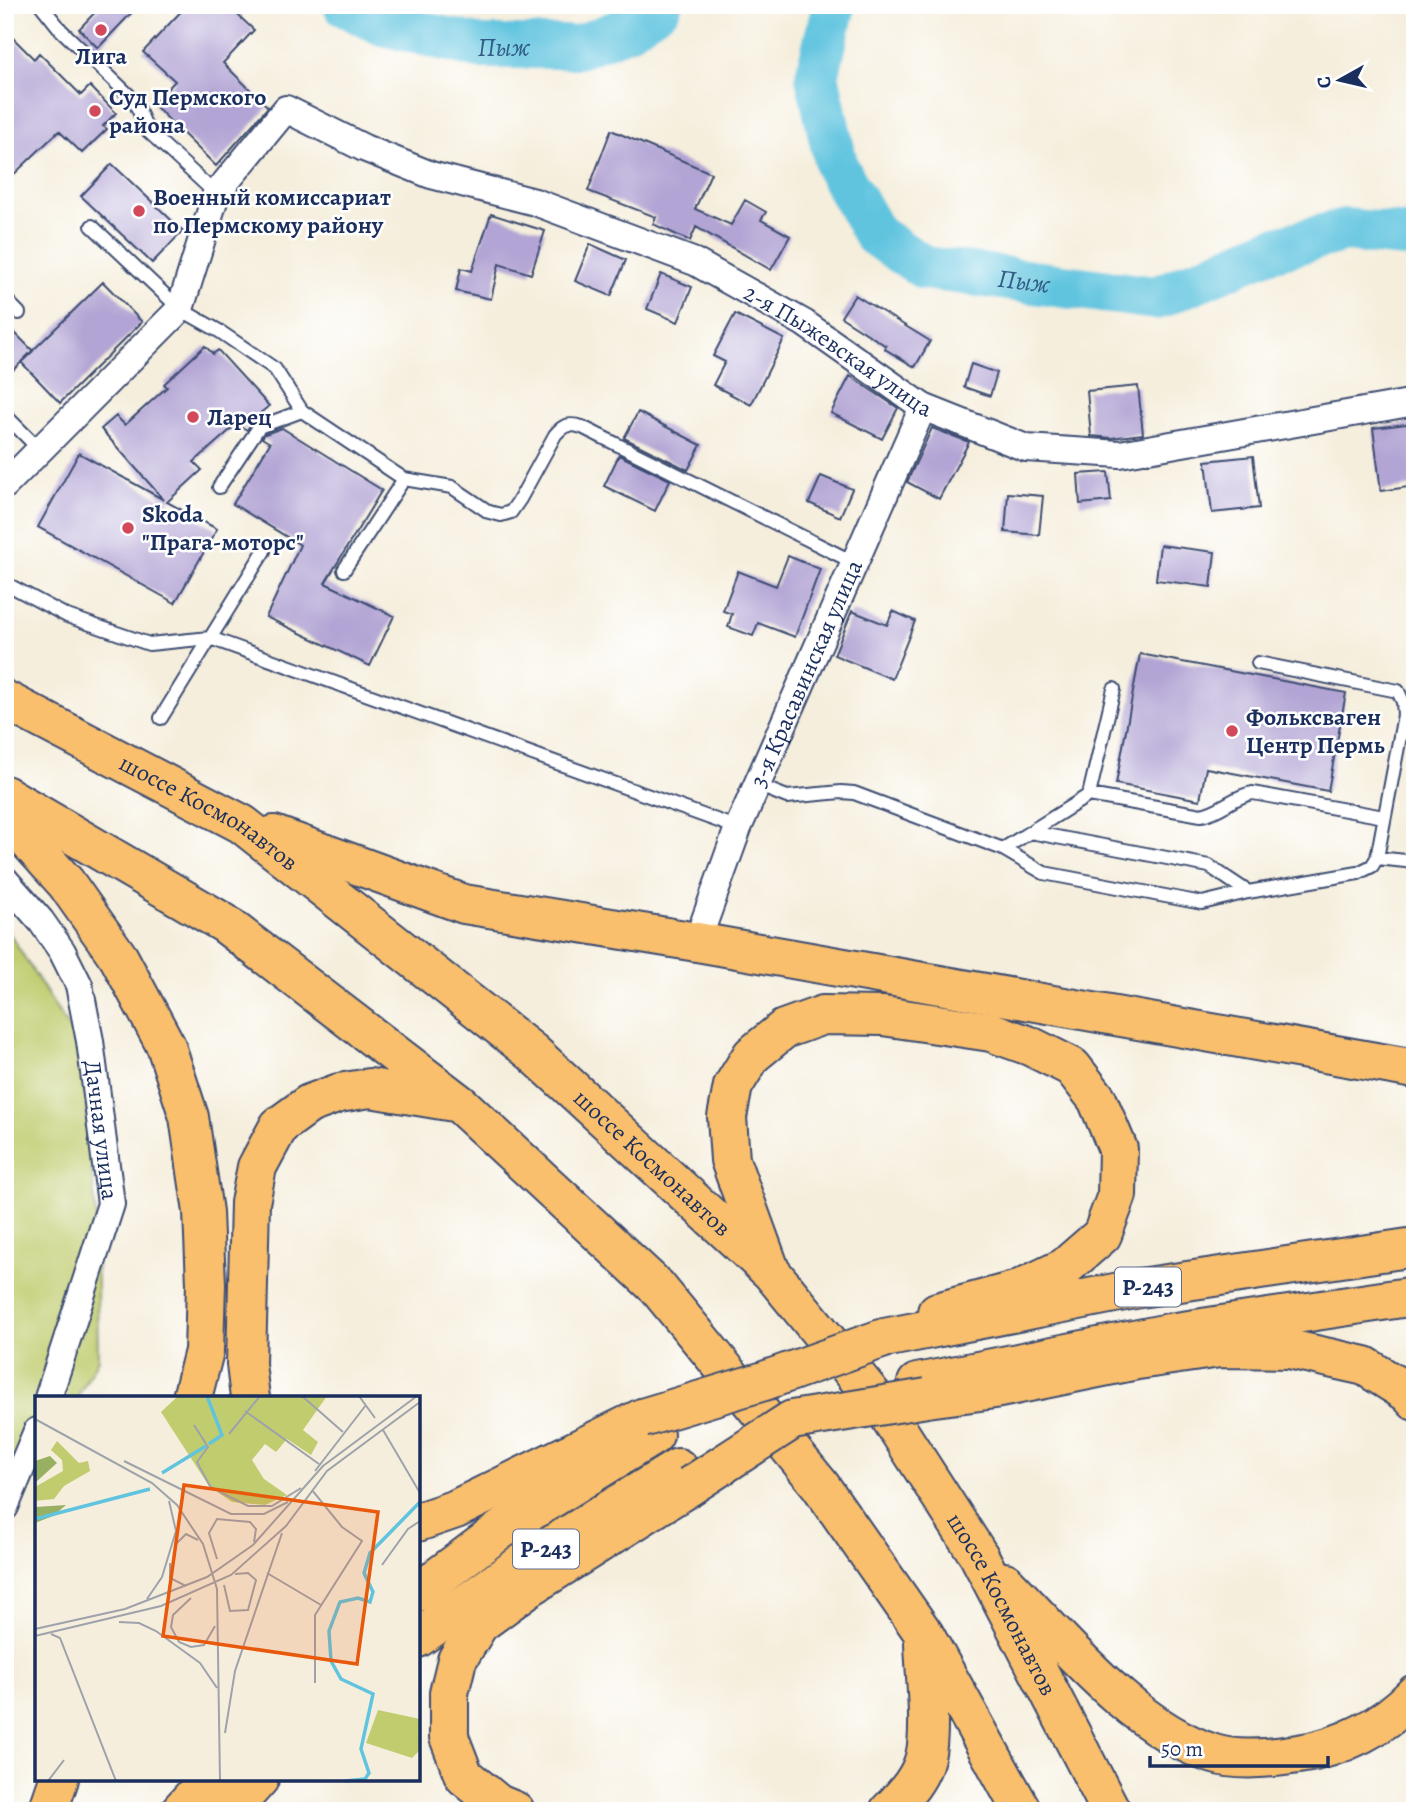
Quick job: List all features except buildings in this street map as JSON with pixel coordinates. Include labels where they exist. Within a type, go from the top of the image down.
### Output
[{"type":"main road","name":"шоссе Космонавтов","points":[[5,700],[242,824],[531,1052],[771,1272],[889,1416],[979,1556],[1111,1811]]},
{"type":"main road","points":[[5,795],[224,923],[460,1104],[657,1287],[820,1485],[923,1634],[1022,1811]]},
{"type":"main road","points":[[5,815],[66,883],[119,958],[166,1046],[189,1117],[203,1212],[206,1284],[204,1351],[193,1396]]},
{"type":"main road","points":[[242,824],[464,904],[696,942],[1415,1069]]},
{"type":"main road","points":[[771,1272],[730,1160],[727,1117],[733,1086],[752,1055],[783,1029],[823,1016],[883,1016],[990,1032],[1030,1046],[1072,1067],[1097,1099],[1118,1149],[1117,1195],[1102,1236],[1064,1268],[1018,1290],[878,1331]]},
{"type":"main road","points":[[250,1396],[246,1364],[250,1203],[257,1167],[279,1126],[309,1104],[340,1093],[370,1088],[460,1104]]},
{"type":"main road","name":"Р-243","points":[[420,1590],[502,1529],[648,1427],[764,1381],[878,1331],[1415,1247]]},
{"type":"main road","name":"Р-243","points":[[420,1637],[523,1563],[792,1420],[1169,1333],[1415,1296]]},
{"type":"main road","points":[[922,1391],[995,1389],[1138,1360],[1220,1348],[1289,1349],[1365,1366],[1415,1401]]},
{"type":"main road","points":[[420,1521],[456,1509],[648,1427]]},
{"type":"main road","points":[[515,1811],[498,1804],[464,1776],[449,1737],[449,1693],[457,1660],[479,1624],[684,1477]]},
{"type":"main road","points":[[979,1556],[1116,1695],[1166,1732],[1215,1754],[1266,1759],[1321,1751],[1370,1730],[1415,1694]]},
{"type":"main road","points":[[889,1811],[911,1787],[925,1758],[927,1723],[923,1634]]},
{"type":"main road","points":[[48,1811],[59,1781]]},
{"type":"main road","points":[[180,1811],[207,1781]]},
{"type":"main road","points":[[230,1811],[257,1781]]},
{"type":"street","name":"2-я Пыжевская улица","points":[[216,194],[286,109],[364,148],[431,175],[536,202],[695,262],[804,323],[923,407],[1026,448],[1120,454],[1415,402]]},
{"type":"street","points":[[5,485],[180,309],[216,194]]},
{"type":"street","name":"3-я Красавинская улица","points":[[696,942],[738,828],[923,407]]},
{"type":"street","name":"Дачная улица","points":[[5,880],[41,921],[62,951],[79,985],[90,1041],[111,1204],[49,1396]]},
{"type":"street","points":[[5,1507],[35,1436]]},
{"type":"lane","points":[[41,5],[61,30],[134,100],[148,131],[216,194]]},
{"type":"lane","points":[[92,226],[180,309],[219,331],[275,369],[302,411],[404,479],[452,487],[489,512],[501,515],[511,512],[555,435],[561,427],[571,424],[582,427],[855,563]]},
{"type":"lane","points":[[5,299],[19,313]]},
{"type":"lane","points":[[219,487],[259,427],[302,411]]},
{"type":"lane","points":[[5,415],[40,449]]},
{"type":"lane","points":[[344,570],[404,479]]},
{"type":"lane","points":[[161,718],[264,551]]},
{"type":"lane","points":[[5,583],[66,616],[149,644],[210,638],[738,828]]},
{"type":"lane","points":[[757,785],[787,797],[854,793],[1003,849],[1044,873],[1202,903],[1366,871],[1377,858],[1404,715],[1403,702],[1398,691],[1258,663]]},
{"type":"lane","points":[[1089,795],[1114,689]]},
{"type":"lane","points":[[1003,849],[1089,795],[1201,815],[1210,814],[1243,794],[1253,793],[1384,817]]},
{"type":"lane","points":[[1030,832],[1209,866],[1248,892]]},
{"type":"lane","points":[[1377,858],[1415,862]]},
{"type":"green space","points":[[5,926],[82,1050],[96,1218],[98,1359],[78,1396],[35,1396],[35,1474],[5,1528]]},
{"type":"waterway","name":"Пыж","points":[[345,5],[383,24],[480,47],[578,47],[625,29],[660,5]]},
{"type":"waterway","name":"Пыж","points":[[834,5],[817,76],[837,168],[875,235],[925,268],[1156,298],[1267,251],[1345,230],[1415,237]]},
{"type":"place","name":"Лига","points":[[101,30]]},
{"type":"place","name":"Суд Пермского района","points":[[95,111]]},
{"type":"place","name":"Военный комиссариат по Пермскому району","points":[[139,211]]},
{"type":"place","name":"Ларец","points":[[193,417]]},
{"type":"place","name":"Skoda \"Прага-моторс\"","points":[[128,528]]},
{"type":"place","name":"Фольксваген Центр Пермь","points":[[1232,731]]}]
